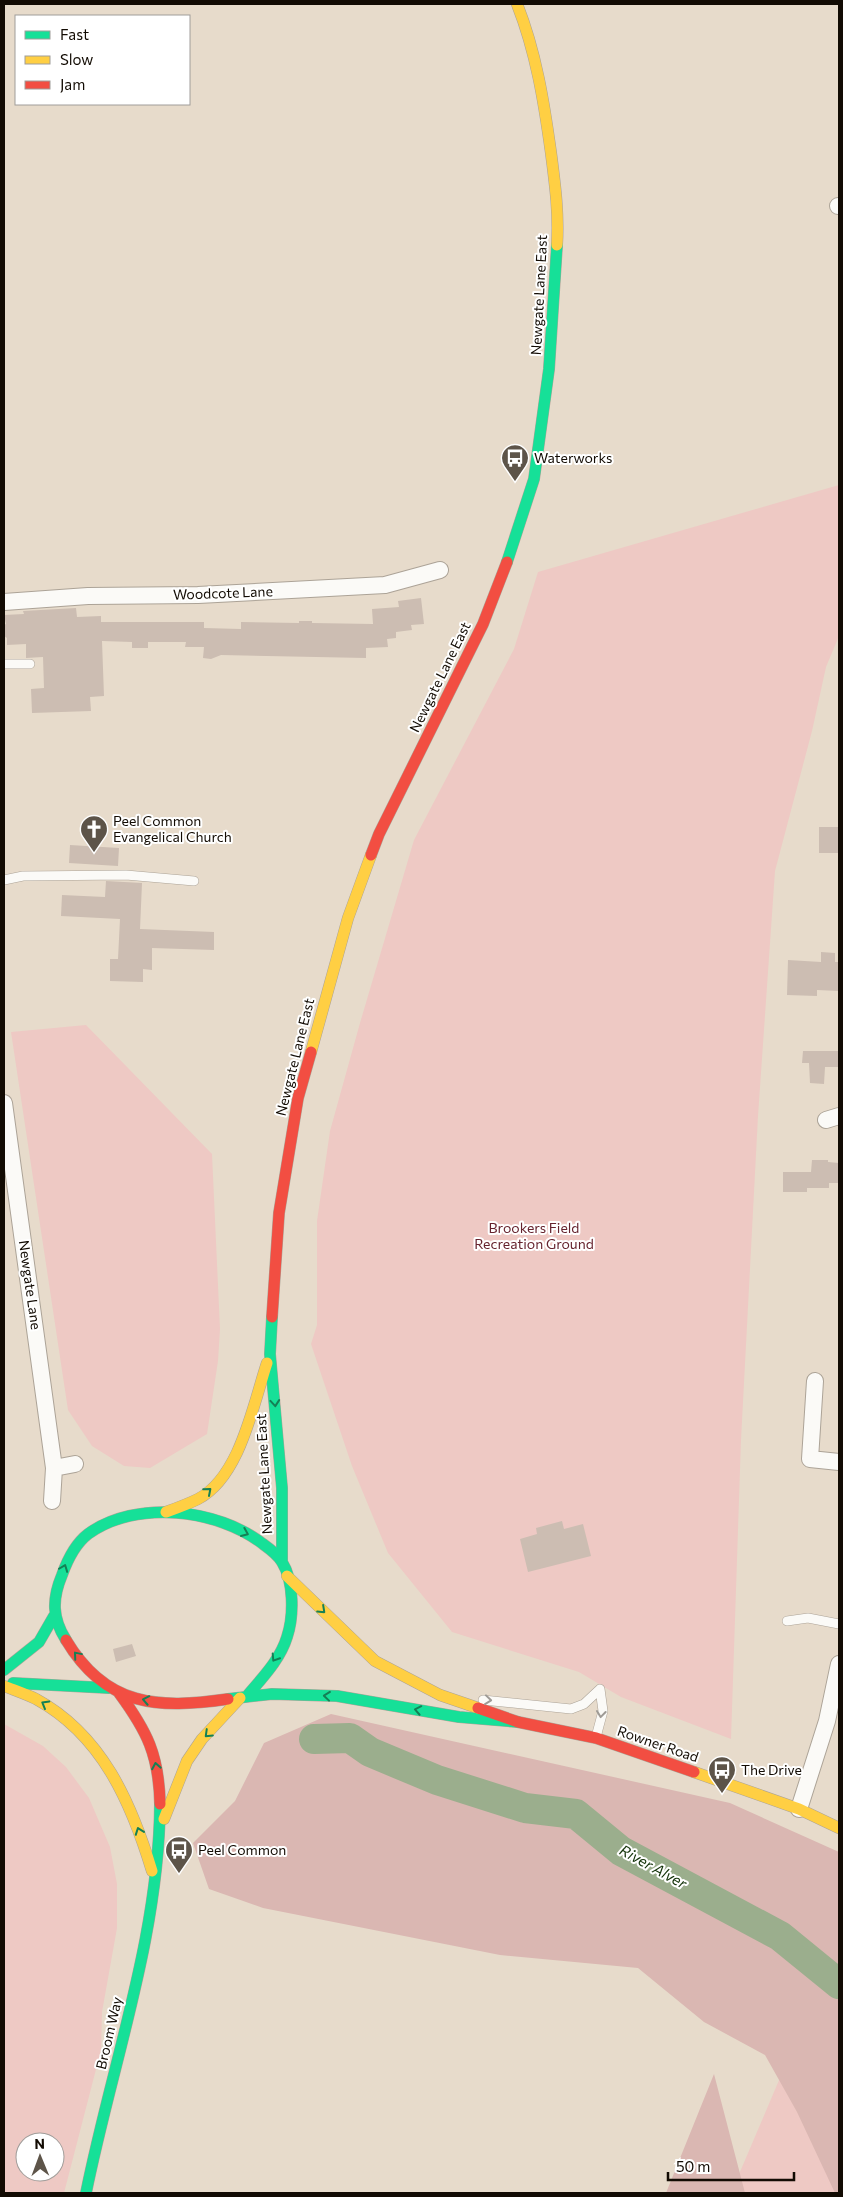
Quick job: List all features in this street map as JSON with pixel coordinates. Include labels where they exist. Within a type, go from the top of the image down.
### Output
[{"type":"main road","name":"Newgate Lane East","points":[[282,1562],[282,1488],[270,1354],[279,1213],[298,1098],[348,918],[379,834],[483,624],[514,544],[534,479],[549,370],[559,216],[545,111],[529,35],[517,4]]},
{"type":"main road","name":"Newgate Lane East","points":[[165,1513],[200,1498],[221,1479],[236,1458],[270,1354]]},
{"type":"main road","points":[[4,1670],[39,1642],[54,1616],[58,1584],[68,1558],[86,1536],[100,1526],[122,1519],[165,1513],[214,1520],[253,1536],[282,1562],[287,1576]]},
{"type":"main road","name":"Broom Way","points":[[160,1832],[186,1760],[202,1739],[244,1697],[275,1660],[287,1639],[292,1615],[287,1576]]},
{"type":"main road","name":"Rowner Road","points":[[287,1576],[375,1661],[440,1695],[518,1722]]},
{"type":"main road","name":"Broom Way","points":[[54,1616],[70,1647],[86,1667],[114,1690],[144,1729],[152,1746],[157,1769],[160,1832],[147,1924],[126,2034],[93,2158],[86,2193]]},
{"type":"main road","name":"Broom Way","points":[[4,1684],[25,1692],[65,1716],[85,1734],[101,1754],[127,1800],[154,1878]]},
{"type":"main road","name":"Rowner Road","points":[[4,1684],[114,1690],[162,1703],[213,1702],[244,1697],[311,1694],[375,1701],[454,1717],[518,1722],[596,1738],[799,1809],[839,1828]]},
{"type":"street","name":"Woodcote Lane","points":[[4,602],[88,596],[198,595],[385,585],[440,570]]},
{"type":"street","name":"Newgate Lane","points":[[4,1103],[54,1468],[52,1502]]},
{"type":"street","points":[[815,1381],[810,1459],[839,1462]]},
{"type":"street","points":[[54,1468],[75,1464]]},
{"type":"street","points":[[799,1809],[827,1721],[839,1664]]},
{"type":"lane","points":[[4,664],[30,664]]},
{"type":"lane","points":[[4,880],[23,876],[126,875],[194,881]]},
{"type":"lane","points":[[787,1621],[808,1618],[839,1624]]},
{"type":"lane","points":[[440,1695],[571,1709],[584,1704],[600,1689],[603,1711],[596,1738]]},
{"type":"green space","name":"Brookers Field Recreation Ground","points":[[839,485],[839,636],[826,667],[812,731],[775,871],[758,1116],[741,1440],[731,1739],[621,1697],[579,1672],[452,1632],[388,1553],[352,1466],[311,1344],[317,1325],[317,1221],[330,1131],[414,840],[514,649],[538,572]]},
{"type":"green space","points":[[86,1025],[212,1154],[220,1329],[218,1361],[207,1434],[150,1468],[124,1466],[92,1446],[68,1410],[11,1032]]},
{"type":"green space","points":[[4,1724],[43,1746],[66,1767],[89,1798],[110,1847],[117,1884],[117,1928],[102,2012],[101,2050],[64,2193],[4,2193]]},
{"type":"green space","points":[[828,1965],[839,2193],[731,2193]]},
{"type":"shaded area","points":[[331,1714],[730,1803],[839,1852],[839,2193],[835,2193],[797,2112],[765,2055],[704,2022],[638,1968],[500,1955],[263,1908],[209,1889],[193,1843],[235,1801],[264,1743]]},
{"type":"shaded area","points":[[714,2074],[745,2193],[666,2193]]},
{"type":"building","points":[[421,598],[424,624],[411,625],[412,630],[396,632],[396,638],[387,639],[388,647],[366,648],[366,658],[221,655],[211,659],[203,658],[204,647],[185,647],[186,642],[148,642],[148,648],[132,648],[132,642],[102,641],[104,696],[90,697],[91,711],[32,713],[31,689],[44,688],[43,657],[26,658],[26,644],[7,645],[7,638],[4,636],[4,625],[6,624],[4,615],[24,614],[23,611],[76,608],[77,617],[101,616],[101,622],[204,622],[204,628],[241,629],[241,622],[299,623],[299,621],[312,621],[312,623],[373,624],[372,609],[399,607],[398,601]]},
{"type":"building","points":[[819,827],[839,827],[839,853],[819,853]]},
{"type":"building","name":"Peel Common Evangelical Church","points":[[70,845],[119,848],[118,866],[69,863]]},
{"type":"building","points":[[106,881],[142,883],[140,929],[214,932],[214,950],[152,948],[152,970],[143,969],[143,982],[110,981],[110,959],[118,959],[120,919],[61,916],[62,895],[105,897]]},
{"type":"building","points":[[821,952],[835,953],[835,962],[839,962],[839,991],[817,990],[817,996],[787,995],[788,960],[821,962]]},
{"type":"building","points":[[803,1051],[839,1051],[839,1067],[825,1067],[824,1084],[810,1083],[809,1063],[802,1063]]},
{"type":"building","points":[[812,1160],[828,1160],[828,1162],[839,1163],[839,1183],[829,1183],[829,1188],[807,1188],[807,1192],[783,1192],[783,1172],[811,1172]]},
{"type":"building","points":[[562,1521],[564,1529],[583,1524],[591,1556],[528,1572],[520,1539],[537,1534],[536,1528]]},
{"type":"building","points":[[132,1644],[136,1656],[116,1662],[113,1649]]},
{"type":"waterway","name":"River Alver","points":[[314,1739],[350,1738],[370,1752],[437,1780],[525,1808],[576,1814],[621,1851],[780,1936],[839,1984]]},
{"type":"traffic: fast","points":[[507,562],[534,479],[549,369],[557,245]]},
{"type":"traffic: fast","points":[[272,1317],[270,1354],[282,1488],[282,1562]]},
{"type":"traffic: fast","points":[[66,1640],[61,1632],[56,1616],[56,1592],[75,1548],[88,1534],[107,1523],[129,1516],[153,1513],[201,1516],[245,1532],[263,1544],[282,1562],[289,1579],[292,1609],[287,1637],[280,1653],[270,1668],[247,1696]]},
{"type":"traffic: fast","points":[[4,1670],[39,1642],[54,1616]]},
{"type":"traffic: fast","points":[[13,1683],[109,1688]]},
{"type":"traffic: fast","points":[[228,1699],[272,1694],[337,1696],[459,1717],[518,1722]]},
{"type":"traffic: fast","points":[[86,2193],[143,1952],[158,1854],[160,1804]]},
{"type":"traffic: slow","points":[[517,4],[534,59],[545,115],[556,199],[557,245]]},
{"type":"traffic: slow","points":[[311,1052],[348,918],[371,855]]},
{"type":"traffic: slow","points":[[166,1512],[198,1499],[212,1489],[225,1474],[243,1438],[267,1363]]},
{"type":"traffic: slow","points":[[287,1576],[375,1661],[440,1695],[478,1708]]},
{"type":"traffic: slow","points":[[4,1686],[36,1699],[59,1714],[79,1731],[96,1751],[111,1773],[123,1796],[144,1845],[152,1871]]},
{"type":"traffic: slow","points":[[164,1819],[187,1761],[202,1739],[240,1698]]},
{"type":"traffic: slow","points":[[694,1772],[799,1809],[839,1828]]},
{"type":"traffic: jam","points":[[371,855],[379,834],[483,624],[507,562]]},
{"type":"traffic: jam","points":[[272,1317],[279,1213],[298,1098],[311,1052]]},
{"type":"traffic: jam","points":[[66,1640],[82,1662],[98,1679],[116,1691],[136,1698],[157,1702],[203,1702],[228,1699]]},
{"type":"traffic: jam","points":[[119,1693],[137,1719],[150,1744],[157,1771],[160,1804]]},
{"type":"traffic: jam","points":[[478,1708],[518,1722],[596,1738],[694,1772]]},
{"type":"place","name":"Waterworks","points":[[515,482]]},
{"type":"place","name":"Peel Common Evangelical Church","points":[[94,853]]},
{"type":"place","name":"The Drive","points":[[722,1794]]},
{"type":"place","name":"Peel Common","points":[[179,1874]]}]
